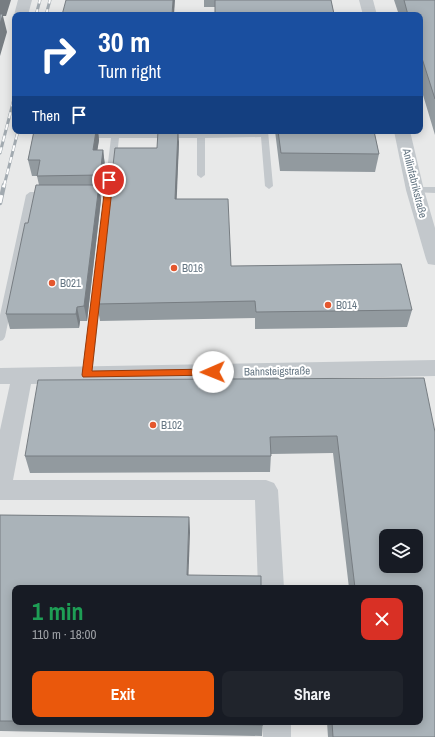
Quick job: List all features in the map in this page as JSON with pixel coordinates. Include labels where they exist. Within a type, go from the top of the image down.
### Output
[{"type":"street","points":[[22,12],[25,0]]},
{"type":"street","points":[[366,0],[369,12]]},
{"type":"street","name":"Anilinfabrikstraße","points":[[403,134],[415,190],[435,258]]},
{"type":"street","name":"Bahnsteigstraße","points":[[0,376],[435,368]]},
{"type":"street","points":[[0,486],[22,376]]},
{"type":"street","points":[[0,490],[266,490],[270,585]]},
{"type":"street","points":[[277,725],[277,737]]},
{"type":"lane","points":[[67,134],[74,136],[173,134]]},
{"type":"lane","points":[[201,134],[201,175]]},
{"type":"lane","points":[[264,134],[269,186]]},
{"type":"lane","points":[[87,375],[103,195],[116,136]]},
{"type":"lane","points":[[415,190],[435,190]]},
{"type":"lane","points":[[0,337],[30,195],[53,195]]},
{"type":"shaded area","points":[[0,0],[435,0],[435,737],[0,737]]},
{"type":"building","points":[[66,0],[173,0],[172,12],[63,12]]},
{"type":"building","points":[[215,0],[331,0],[334,12],[215,12]]},
{"type":"building","points":[[404,0],[435,0],[435,99],[423,61],[423,12],[407,12]]},
{"type":"building","points":[[0,14],[3,14],[0,24]]},
{"type":"building","points":[[33,134],[96,134],[93,150],[103,150],[100,175],[37,176],[40,160],[28,160]]},
{"type":"building","points":[[158,134],[178,134],[175,199],[228,199],[231,266],[401,264],[412,310],[256,312],[255,301],[97,304],[115,148],[157,148]]},
{"type":"building","points":[[278,134],[375,134],[379,154],[281,153]]},
{"type":"building","points":[[36,185],[99,185],[84,306],[77,307],[76,314],[6,314],[25,223],[28,223]]},
{"type":"building","points":[[424,378],[435,432],[435,737],[333,737],[332,725],[423,725],[423,585],[355,585],[337,436],[270,437],[271,456],[25,456],[38,380]]},
{"type":"building","points":[[0,515],[189,517],[187,575],[261,576],[261,585],[12,585],[12,721],[0,721]]},
{"type":"railway","points":[[37,12],[40,0]]},
{"type":"railway","points":[[47,12],[50,0]]},
{"type":"railway","points":[[0,153],[12,107]]},
{"type":"railway","points":[[4,186],[17,134]]},
{"type":"railway","points":[[0,203],[4,185]]},
{"type":"place","name":"B016","points":[[174,268]]},
{"type":"place","name":"B021","points":[[52,283]]},
{"type":"place","name":"B014","points":[[328,305]]},
{"type":"place","name":"B102","points":[[153,425]]},
{"type":"route","points":[[109,180],[87,375],[213,372]]}]
